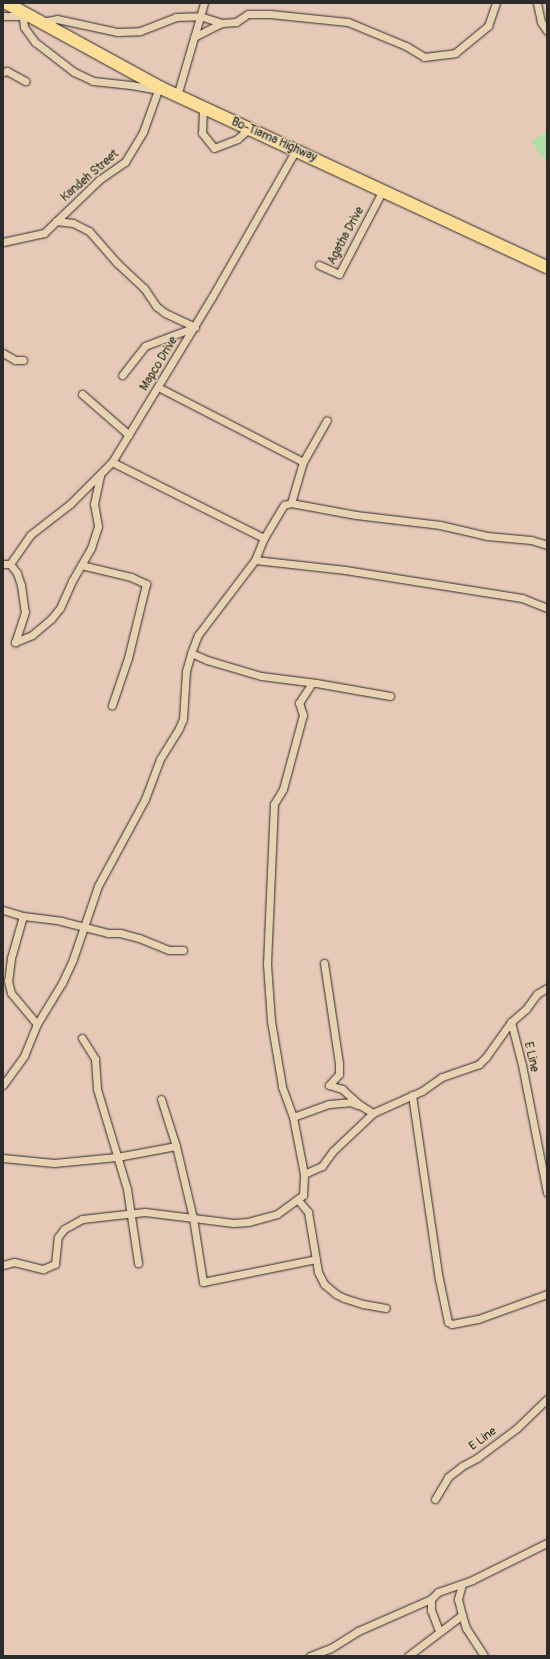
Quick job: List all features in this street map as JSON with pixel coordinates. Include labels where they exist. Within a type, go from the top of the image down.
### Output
[{"type":"highway","name":"Bo-Tiama Highway","points":[[6,3],[21,14],[159,89],[296,150],[547,267]]},
{"type":"street","points":[[177,96],[204,3]]},
{"type":"street","points":[[194,37],[222,24],[236,22],[248,14],[270,14],[348,22],[406,46],[424,56],[455,53],[488,26],[496,3]]},
{"type":"street","points":[[537,3],[541,22],[547,31]]},
{"type":"street","points":[[3,16],[21,14],[24,27],[35,42],[74,72],[92,81],[159,89]]},
{"type":"street","points":[[39,23],[57,19],[117,32],[140,31],[176,17],[200,16],[222,24]]},
{"type":"street","points":[[3,72],[7,72],[24,81]]},
{"type":"street","name":"Kandeh Street","points":[[3,242],[44,233],[99,180],[125,162],[144,132],[159,89]]},
{"type":"street","points":[[203,108],[202,133],[214,148],[237,139],[249,129]]},
{"type":"street","name":"Mapco Drive","points":[[7,564],[30,535],[70,504],[112,462],[195,327],[296,150]]},
{"type":"street","name":"Agatha Drive","points":[[319,265],[339,274],[383,190]]},
{"type":"street","points":[[56,221],[74,223],[89,231],[117,263],[144,288],[156,306],[165,313],[195,327]]},
{"type":"street","points":[[122,375],[145,346],[195,327]]},
{"type":"street","points":[[3,354],[15,360],[23,360]]},
{"type":"street","points":[[158,387],[303,462]]},
{"type":"street","points":[[82,394],[129,435]]},
{"type":"street","points":[[291,503],[303,462],[327,420]]},
{"type":"street","points":[[112,462],[264,538]]},
{"type":"street","points":[[7,564],[18,573],[25,612],[15,642],[32,635],[51,619],[60,608],[91,548],[98,526],[94,504],[100,475]]},
{"type":"street","points":[[3,1085],[24,1056],[37,1024],[62,983],[73,959],[98,886],[144,799],[160,759],[181,723],[186,671],[198,635],[255,560],[264,538],[284,505],[291,503],[356,515],[440,525],[487,536],[532,540],[547,545]]},
{"type":"street","points":[[255,560],[345,570],[522,598],[547,608]]},
{"type":"street","points":[[81,565],[132,578],[146,584],[128,658],[112,705]]},
{"type":"street","points":[[191,653],[207,660],[261,676],[390,696]]},
{"type":"street","points":[[3,1265],[14,1262],[43,1269],[55,1264],[58,1237],[64,1229],[82,1219],[145,1212],[163,1213],[233,1223],[248,1222],[277,1214],[303,1195],[304,1174],[293,1117],[282,1086],[271,1020],[267,964],[272,817],[274,804],[283,790],[303,715],[300,703],[312,683]]},
{"type":"street","points":[[3,910],[23,916],[61,921],[83,928],[139,938],[169,950],[183,950]]},
{"type":"street","points":[[23,916],[11,958],[8,981],[11,993],[37,1024]]},
{"type":"street","points":[[324,963],[339,1062],[338,1074],[329,1085],[342,1089],[360,1106]]},
{"type":"street","points":[[304,1174],[322,1166],[333,1151],[373,1113],[412,1095],[442,1077],[478,1064],[486,1057],[511,1022],[526,1009],[537,994],[547,988]]},
{"type":"street","name":"E Line","points":[[511,1022],[522,1065],[547,1192]]},
{"type":"street","points":[[82,1038],[95,1059],[97,1089],[127,1189],[132,1214],[138,1263]]},
{"type":"street","points":[[412,1095],[446,1317],[452,1324],[478,1319],[547,1294]]},
{"type":"street","points":[[161,1099],[176,1146],[193,1218],[203,1282],[316,1258]]},
{"type":"street","points":[[293,1117],[329,1104],[340,1102],[350,1102],[373,1113]]},
{"type":"street","points":[[3,1158],[54,1163],[117,1157],[176,1146]]},
{"type":"street","points":[[298,1200],[308,1212],[320,1278],[329,1290],[352,1301],[386,1308]]},
{"type":"street","name":"E Line","points":[[436,1499],[448,1478],[462,1466],[477,1458],[517,1428],[547,1399]]},
{"type":"street","points":[[310,1656],[331,1648],[358,1631],[431,1598],[438,1592],[462,1584],[547,1543]]},
{"type":"street","points":[[462,1584],[458,1600],[462,1615],[466,1628],[484,1656]]},
{"type":"street","points":[[431,1598],[431,1610],[439,1631]]},
{"type":"street","points":[[408,1656],[462,1615]]},
{"type":"green space","points":[[547,131],[547,163],[532,142]]}]
